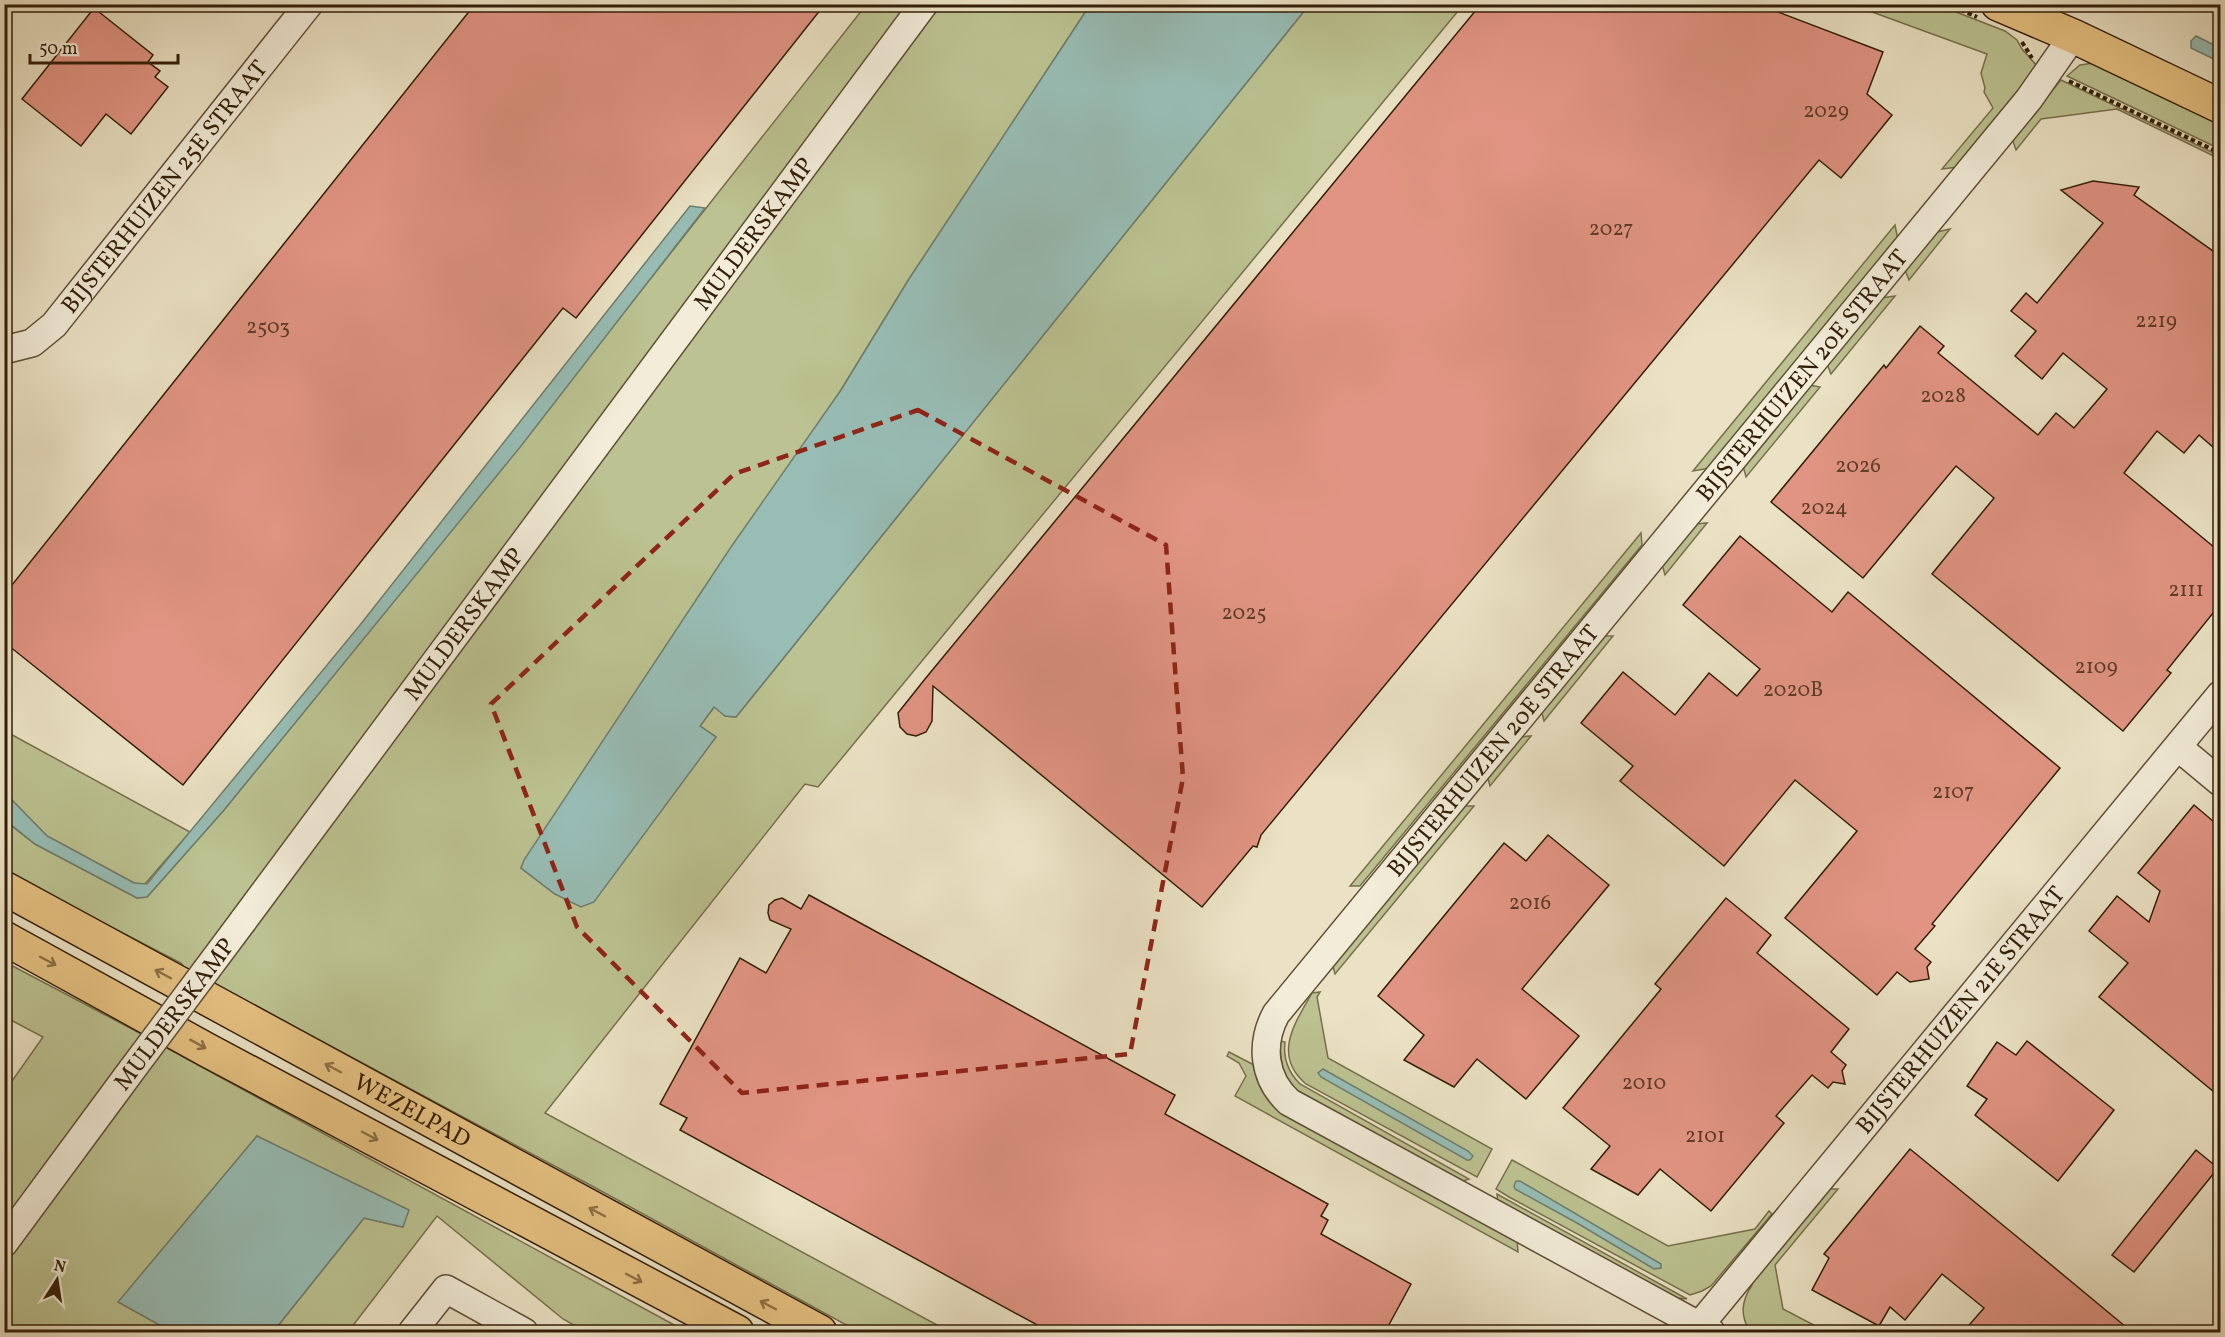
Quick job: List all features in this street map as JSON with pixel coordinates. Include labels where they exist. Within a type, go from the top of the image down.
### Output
[{"type":"main road","points":[[1988,11],[2073,36],[2220,106]]},
{"type":"main road","name":"WEZELPAD","points":[[4,888],[820,1332]]},
{"type":"main road","name":"WEZELPAD","points":[[4,938],[207,1050],[737,1332]]},
{"type":"street","name":"BIJSTERHUIZEN 25E STRAAT","points":[[4,350],[32,343],[54,325],[309,4]]},
{"type":"street","name":"MULDERSKAMP","points":[[4,1243],[924,4]]},
{"type":"street","name":"BIJSTERHUIZEN 20E STRAAT","points":[[1705,1329],[1289,1102],[1280,1093],[1270,1075],[1265,1051],[1266,1036],[1276,1014],[2029,99],[2073,36]]},
{"type":"street","name":"BIJSTERHUIZEN 21E STRAAT","points":[[1705,1329],[2220,696]]},
{"type":"street","points":[[2178,747],[2216,768]]},
{"type":"street","points":[[412,1332],[446,1290],[524,1332]]},
{"type":"path","points":[[1947,4],[1988,11]]},
{"type":"path","points":[[2019,37],[2028,54],[2050,71],[2220,153]]},
{"type":"highlighted area","points":[[918,410],[1166,545],[1183,778],[1130,1054],[742,1093],[577,927],[491,704],[734,474]]},
{"type":"green space","points":[[866,5],[916,5],[190,975],[181,963],[5,872],[4,820],[35,844],[137,898],[147,897],[224,810],[481,494]]},
{"type":"green space","points":[[938,5],[1090,5],[909,279],[841,390],[521,868],[555,894],[680,784],[716,737],[700,726],[715,706],[725,716],[736,717],[1309,5],[1463,5],[818,787],[805,784],[545,1113],[950,1332],[859,1332],[213,983],[890,73]]},
{"type":"green space","points":[[1853,5],[1938,5],[2005,31],[2017,40],[2038,67],[1958,167],[1942,169],[1993,108],[1984,92],[1981,73],[1987,54]]},
{"type":"green space","points":[[2094,63],[2220,118],[2220,149],[2067,76],[2080,65]]},
{"type":"green space","points":[[2061,80],[2220,156],[2220,159],[2117,109],[2041,119],[2016,150],[2012,138]]},
{"type":"green space","points":[[1895,225],[1898,240],[1710,468],[1693,471]]},
{"type":"green space","points":[[1950,229],[1909,280],[1905,270],[1937,232]]},
{"type":"green space","points":[[1895,296],[1831,374],[1827,364],[1881,298]]},
{"type":"green space","points":[[1809,385],[1820,387],[1746,477],[1743,466]]},
{"type":"green space","points":[[1707,523],[1665,575],[1662,564],[1695,524]]},
{"type":"green space","points":[[1641,533],[1642,545],[1360,886],[1350,886]]},
{"type":"green space","points":[[1602,636],[1613,636],[1544,721],[1541,709]]},
{"type":"green space","points":[[5,731],[190,832],[144,885],[134,883],[47,836],[5,795]]},
{"type":"green space","points":[[1531,736],[1490,786],[1487,775],[1518,737]]},
{"type":"green space","points":[[1461,806],[1474,806],[1335,974],[1332,963]]},
{"type":"green space","points":[[5,962],[147,1037],[5,1223],[5,1091],[43,1037],[5,1017]]},
{"type":"green space","points":[[1320,992],[1317,997],[1328,1058],[1492,1149],[1477,1177],[1306,1084],[1296,1073],[1290,1062],[1288,1050],[1290,1039],[1299,1016],[1312,993]]},
{"type":"green space","points":[[1280,1041],[1285,1042],[1287,1064],[1292,1075],[1300,1084],[1469,1179],[1460,1182],[1300,1093],[1286,1076]]},
{"type":"green space","points":[[165,1047],[687,1332],[586,1332],[563,1319],[437,1216],[348,1332],[273,1332],[364,1218],[403,1227],[257,1136],[119,1302],[172,1332],[5,1332],[4,1262]]},
{"type":"green space","points":[[1229,1052],[1254,1065],[1517,1240],[1518,1252],[1235,1096],[1246,1076],[1239,1063],[1227,1056]]},
{"type":"green space","points":[[1512,1160],[1668,1246],[1755,1229],[1769,1211],[1772,1214],[1711,1286],[1690,1295],[1496,1189]]},
{"type":"green space","points":[[1827,1189],[1838,1189],[1775,1265],[1783,1309],[1827,1332],[1750,1332],[1743,1314],[1744,1303],[1752,1285],[1749,1282]]},
{"type":"green space","points":[[1497,1194],[1687,1299],[1677,1298],[1498,1204]]},
{"type":"water","points":[[1090,5],[1309,5],[736,717],[725,716],[714,707],[700,726],[716,737],[594,902],[581,907],[555,894],[521,868],[524,860],[731,547],[841,390],[909,279]]},
{"type":"water","points":[[2196,36],[2220,48],[2220,62],[2191,48],[2191,41]]},
{"type":"water","points":[[690,206],[705,208],[521,446],[224,810],[147,897],[137,898],[35,844],[5,820],[5,795],[47,836],[134,883],[147,884],[360,625]]},
{"type":"water","points":[[1323,1069],[1468,1151],[1473,1156],[1467,1160],[1321,1077],[1318,1073]]},
{"type":"water","points":[[257,1136],[409,1210],[403,1227],[364,1218],[273,1332],[172,1332],[118,1302]]},
{"type":"water","points":[[1516,1181],[1520,1181],[1661,1264],[1661,1268],[1654,1269],[1515,1189]]},
{"type":"building","points":[[475,4],[825,4],[576,318],[563,308],[183,785],[4,642],[4,595]]},
{"type":"building","points":[[1481,4],[1757,4],[1883,52],[1867,94],[1892,115],[1841,178],[1819,160],[1261,835],[1257,847],[1253,846],[1202,907],[933,686],[932,721],[926,732],[916,736],[907,734],[900,727],[898,713]]},
{"type":"building","points":[[94,8],[153,55],[148,62],[160,71],[155,77],[168,87],[131,134],[106,114],[81,146],[22,99]]},
{"type":"building","points":[[2093,181],[2139,187],[2134,195],[2220,256],[2220,453],[2199,435],[2184,453],[2157,431],[2124,473],[2220,552],[2220,619],[2213,613],[2167,670],[2171,673],[2123,731],[1932,574],[1994,498],[1956,466],[1863,578],[1771,502],[1884,365],[1886,368],[1920,326],[1944,346],[1938,353],[2038,435],[2056,413],[2074,428],[2107,389],[2063,353],[2042,379],[2015,356],[2036,331],[2011,311],[2026,293],[2037,303],[2103,223],[2061,190]]},
{"type":"building","points":[[1740,536],[1832,612],[1848,592],[2060,768],[1932,924],[1935,926],[1915,949],[1931,962],[1927,967],[1929,979],[1910,982],[1897,972],[1877,995],[1785,918],[1857,831],[1795,780],[1724,866],[1620,781],[1633,766],[1581,723],[1623,672],[1675,715],[1709,673],[1737,696],[1760,669],[1683,605]]},
{"type":"building","points":[[2194,805],[2220,827],[2220,1097],[2099,997],[2128,963],[2089,931],[2117,896],[2149,922],[2160,891],[2138,873]]},
{"type":"building","points":[[1548,835],[1609,885],[1522,989],[1579,1036],[1526,1099],[1477,1059],[1454,1087],[1404,1060],[1424,1035],[1378,996],[1504,843],[1526,861]]},
{"type":"building","points":[[809,895],[1175,1095],[1165,1114],[1328,1204],[1321,1216],[1328,1220],[1321,1234],[1411,1284],[1385,1332],[1050,1332],[680,1130],[687,1118],[660,1104],[740,958],[766,973],[791,929],[770,920],[769,905],[782,898],[801,909]]},
{"type":"building","points":[[1726,898],[1771,935],[1757,953],[1849,1029],[1831,1052],[1846,1065],[1842,1071],[1845,1084],[1833,1082],[1828,1088],[1812,1075],[1776,1116],[1784,1123],[1711,1211],[1660,1169],[1638,1195],[1591,1169],[1610,1146],[1563,1108],[1661,989],[1655,984]]},
{"type":"building","points":[[2027,1041],[2114,1110],[2058,1181],[1975,1115],[1987,1099],[1967,1086],[1997,1042],[2016,1055]]},
{"type":"building","points":[[1910,1149],[2132,1332],[1963,1332],[1984,1308],[1942,1274],[1905,1320],[1890,1307],[1879,1326],[1812,1290],[1829,1258],[1824,1254]]},
{"type":"building","points":[[2196,1150],[2218,1168],[2134,1272],[2112,1255]]}]
